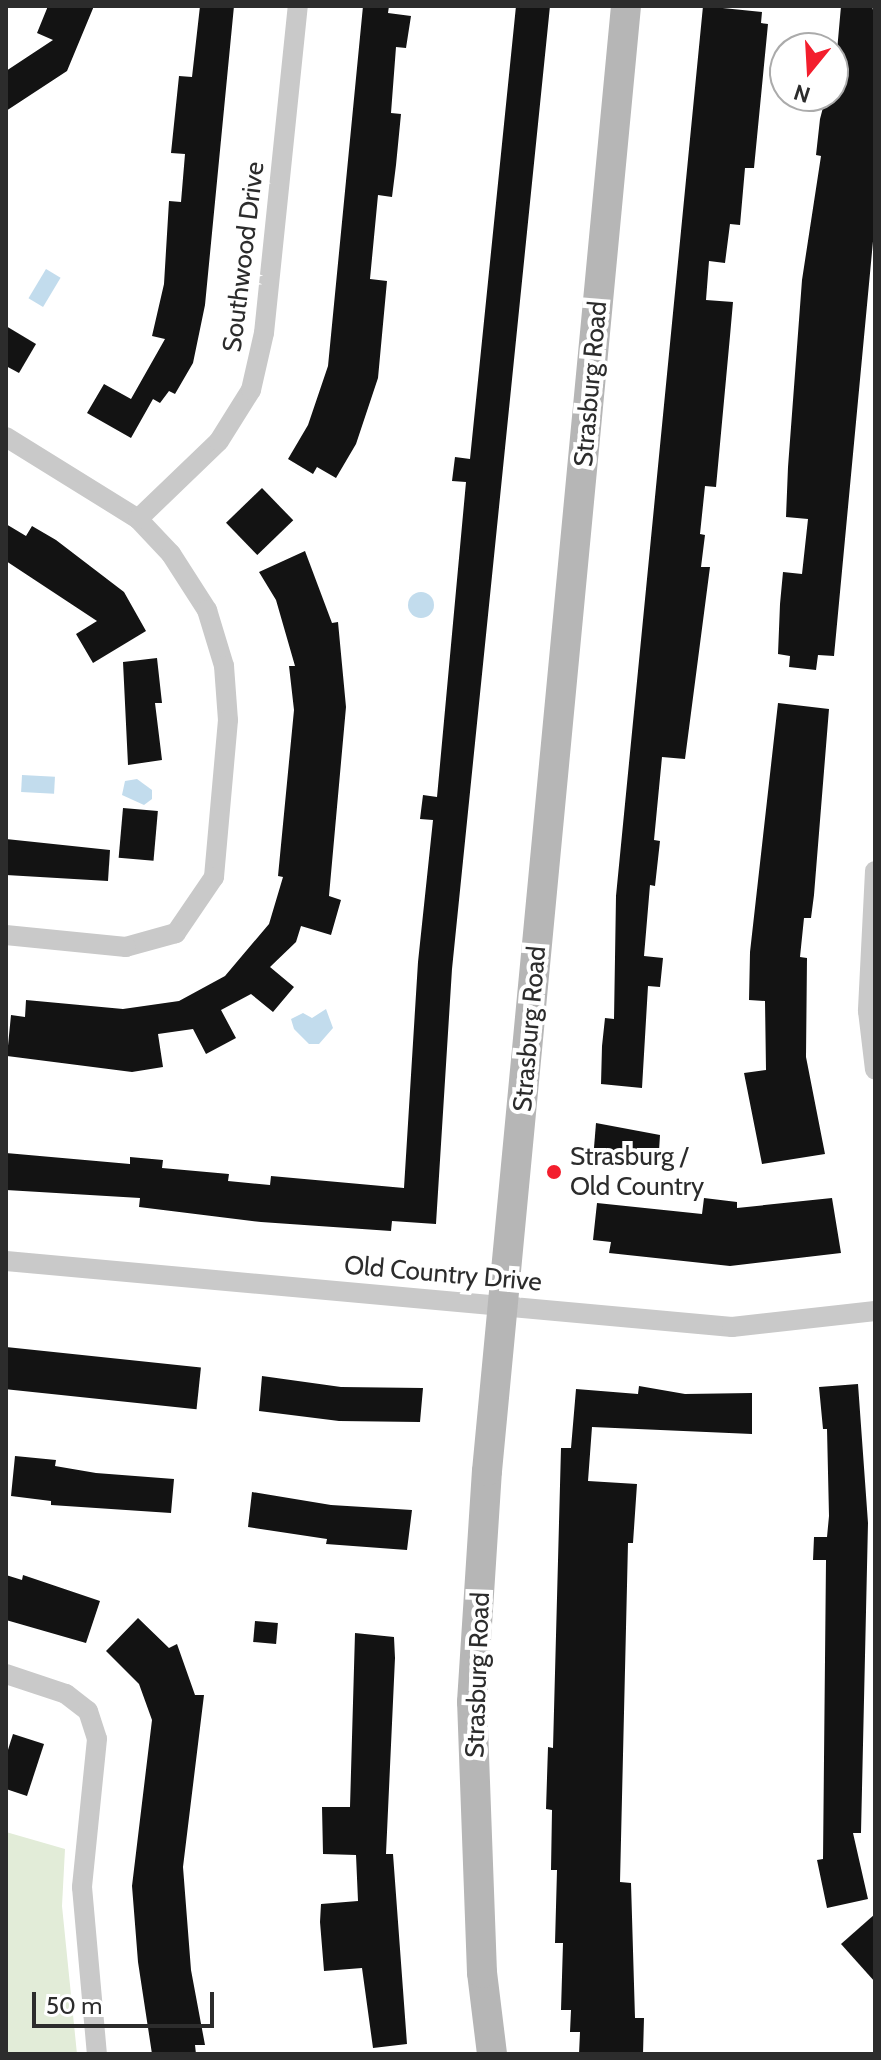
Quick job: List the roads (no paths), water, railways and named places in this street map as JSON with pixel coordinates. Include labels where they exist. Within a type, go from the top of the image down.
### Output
[{"type":"street","name":"Southwood Drive","points":[[138,519],[219,441],[251,390],[264,333],[298,6]]},
{"type":"street","name":"Strasburg Road","points":[[492,2054],[482,1973],[472,1702],[505,1304],[626,6]]},
{"type":"street","points":[[6,437],[138,519],[171,554],[207,610],[224,666],[228,720],[214,877],[176,933],[126,947],[6,935]]},
{"type":"street","points":[[875,871],[868,1011],[875,1070]]},
{"type":"street","name":"Old Country Drive","points":[[6,1261],[732,1327],[875,1311]]},
{"type":"street","points":[[6,1674],[66,1694],[88,1711],[97,1739],[82,1887],[97,2054]]},
{"type":"water","points":[[46,269],[61,278],[43,307],[28,298]]},
{"type":"water","points":[[421,592],[430,596],[434,605],[430,614],[421,618],[412,614],[408,605],[412,596]]},
{"type":"water","points":[[22,775],[55,777],[54,794],[21,792]]},
{"type":"water","points":[[137,779],[152,790],[152,799],[144,805],[122,795],[125,781]]},
{"type":"water","points":[[326,1009],[333,1028],[319,1044],[309,1044],[294,1029],[291,1019],[303,1013],[312,1018]]},
{"type":"place","name":"Strasburg / Old Country","points":[[554,1172]]}]
